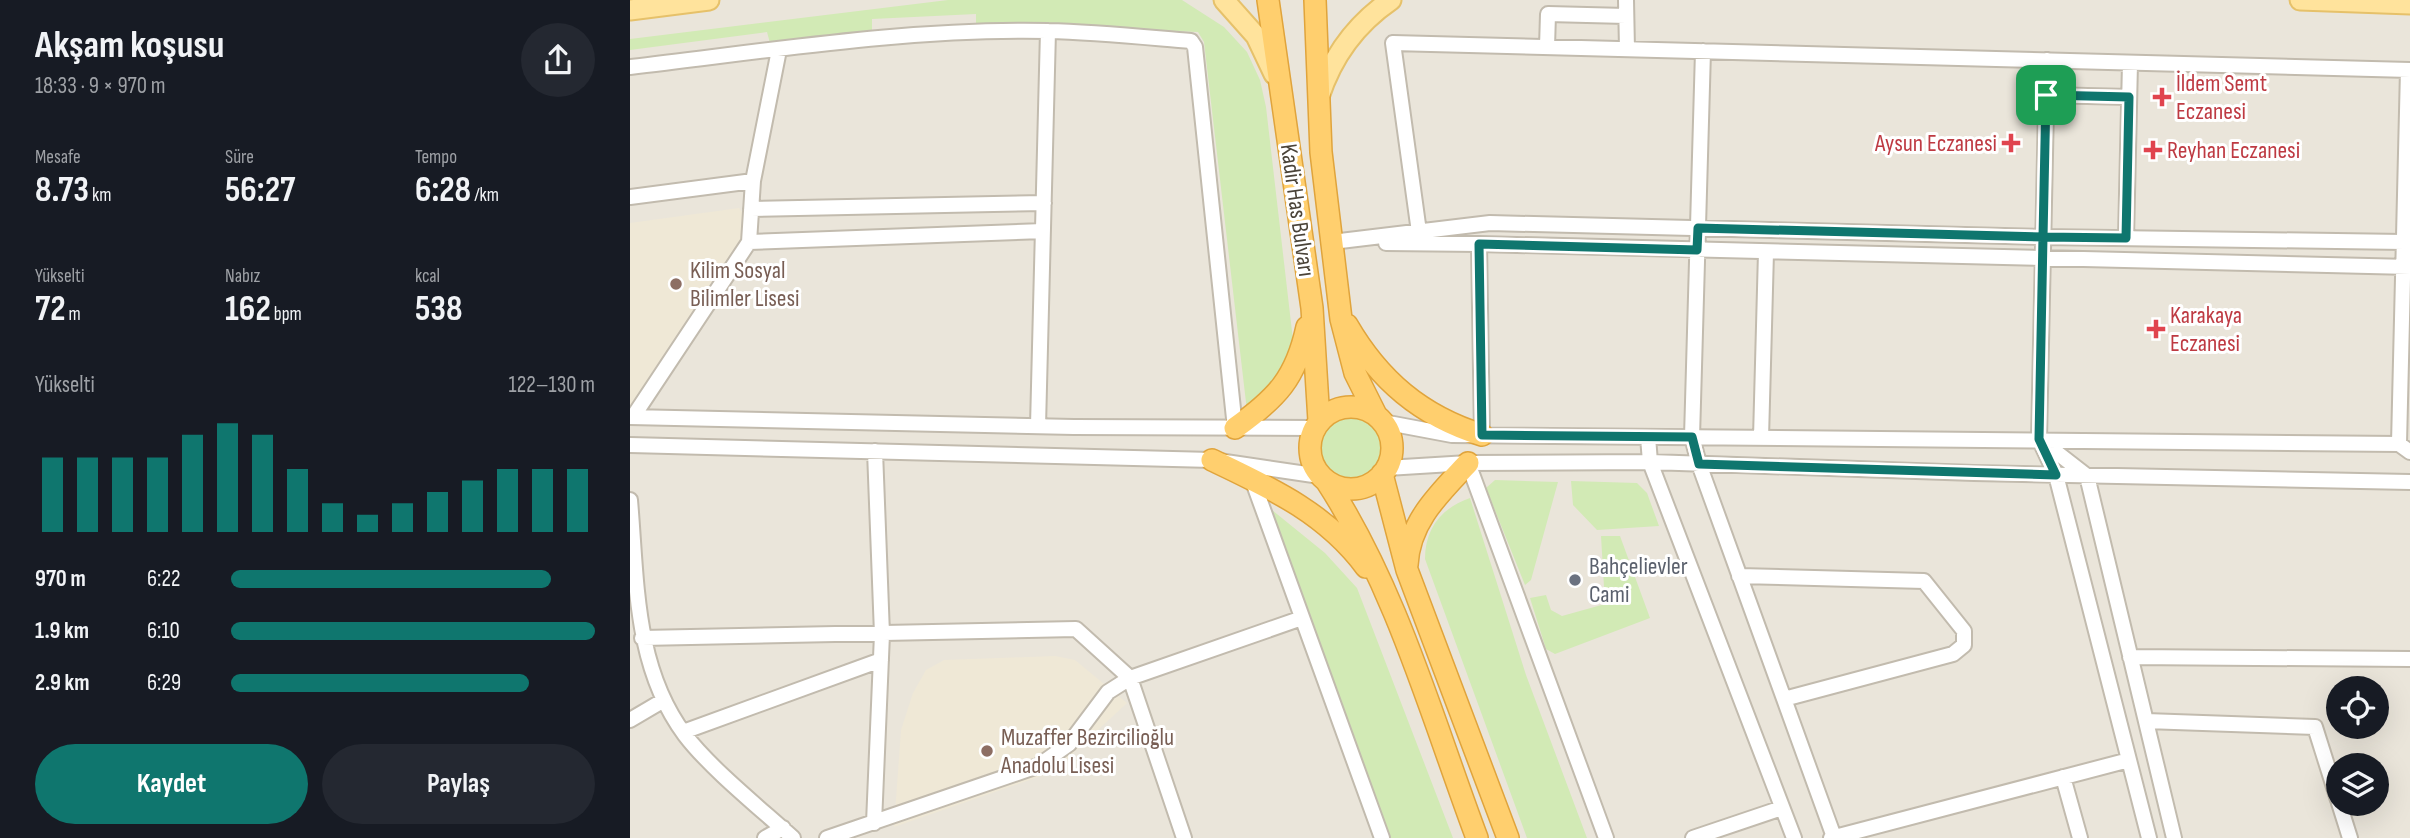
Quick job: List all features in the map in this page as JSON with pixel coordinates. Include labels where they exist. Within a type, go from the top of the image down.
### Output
[{"type":"highway","name":"Kadir Has Bulvarı","points":[[1268,0],[1312,308],[1317,425]]},
{"type":"highway","name":"Kadir Has Bulvarı","points":[[1315,0],[1317,105],[1340,309],[1355,373],[1380,419]]},
{"type":"highway","points":[[1235,428],[1269,402],[1294,371],[1300,358],[1312,308]]},
{"type":"highway","points":[[1340,309],[1366,354],[1401,394],[1442,421],[1482,435]]},
{"type":"highway","points":[[1477,838],[1365,544],[1324,479],[1309,448],[1317,425],[1336,409],[1357,407],[1380,419],[1391,440],[1385,471],[1407,570],[1508,838]]},
{"type":"highway","points":[[1212,460],[1295,501],[1326,523],[1363,563],[1387,597]]},
{"type":"highway","points":[[1407,570],[1409,546],[1418,523],[1433,500],[1468,463]]},
{"type":"highway","points":[[1324,479],[1346,489],[1356,489],[1375,481],[1385,471]]},
{"type":"main road","points":[[630,10],[709,0]]},
{"type":"main road","points":[[1224,0],[1256,36],[1283,95]]},
{"type":"main road","points":[[1317,105],[1328,74],[1346,42],[1369,17],[1391,0]]},
{"type":"main road","points":[[2300,0],[2410,4]]},
{"type":"street","points":[[1626,0],[1627,49]]},
{"type":"street","points":[[1547,47],[1548,14],[1626,16]]},
{"type":"street","points":[[1038,426],[1048,31]]},
{"type":"street","points":[[630,67],[904,37],[1048,31],[1191,41],[1195,47],[1235,428]]},
{"type":"street","points":[[1380,419],[1424,431],[1482,435],[2039,439],[2405,448],[2407,267],[2404,242],[2409,70],[1393,43],[1419,232]]},
{"type":"street","points":[[631,417],[749,242],[753,181],[779,50]]},
{"type":"street","points":[[1703,51],[1692,437],[1699,464],[1832,838],[2129,760]]},
{"type":"street","points":[[2047,60],[2039,439],[2056,475],[2149,838]]},
{"type":"street","points":[[2126,238],[2130,62]]},
{"type":"street","points":[[2046,95],[2129,97]]},
{"type":"street","points":[[630,197],[753,181]]},
{"type":"street","points":[[751,209],[1044,204]]},
{"type":"street","points":[[1332,242],[1490,223],[2043,237],[2404,242]]},
{"type":"street","points":[[749,242],[1043,231]]},
{"type":"street","points":[[1332,242],[2407,267]]},
{"type":"street","points":[[1479,244],[1482,435]]},
{"type":"street","points":[[1761,438],[1766,252]]},
{"type":"street","points":[[631,417],[1038,426],[1235,428],[1317,425]]},
{"type":"street","points":[[1648,437],[1650,462],[1794,838]]},
{"type":"street","points":[[2039,439],[2087,475],[2174,838]]},
{"type":"street","points":[[630,445],[1212,460],[1324,479]]},
{"type":"street","points":[[874,823],[882,634],[875,452]]},
{"type":"street","points":[[1385,471],[1468,463],[1650,462],[2056,475],[2410,482]]},
{"type":"street","points":[[1468,463],[1606,838]]},
{"type":"street","points":[[1252,479],[1382,838]]},
{"type":"street","points":[[630,500],[635,620],[664,701],[683,732],[788,833]]},
{"type":"street","points":[[1740,576],[1924,581],[1964,631],[1964,645],[1953,654],[1784,699]]},
{"type":"street","points":[[827,838],[1049,760],[1078,734],[1108,692],[1129,678],[1302,618]]},
{"type":"street","points":[[642,638],[1076,629],[1129,678],[1184,838]]},
{"type":"street","points":[[2130,657],[2410,659]]},
{"type":"street","points":[[683,732],[881,660]]},
{"type":"street","points":[[630,720],[664,701]]},
{"type":"street","points":[[2146,721],[2315,727],[2326,761]]},
{"type":"street","points":[[2063,777],[2080,838]]},
{"type":"street","points":[[1693,838],[1782,808]]},
{"type":"street","points":[[2343,816],[2350,838]]},
{"type":"street","points":[[765,838],[788,833]]},
{"type":"shaded area","points":[[630,0],[2410,0],[2410,838],[630,838]]},
{"type":"shaded area","name":"Kilim Sosyal Bilimler Lisesi","points":[[739,208],[748,220],[742,253],[630,411],[630,223]]},
{"type":"shaded area","name":"Muzaffer Bezircilioğlu Anadolu Lisesi","points":[[1055,656],[1075,660],[1127,703],[1053,772],[894,827],[901,730],[913,693],[926,670],[944,660]]},
{"type":"green space","points":[[948,0],[1182,0],[1224,27],[1247,52],[1260,80],[1266,107],[1293,340],[1286,367],[1247,411],[1204,42],[1198,32],[976,23],[976,14],[872,19],[872,33],[770,43],[767,32],[630,50],[630,39]]},
{"type":"green space","points":[[1351,417],[1363,419],[1373,426],[1380,436],[1380,460],[1373,470],[1363,477],[1351,479],[1339,477],[1329,470],[1322,460],[1320,448],[1322,436],[1329,426],[1339,419]]},
{"type":"green space","points":[[1495,480],[1558,482],[1531,580],[1525,585],[1486,488]]},
{"type":"green space","points":[[1571,481],[1637,483],[1647,493],[1659,526],[1597,530],[1573,505]]},
{"type":"green space","points":[[1470,498],[1526,675],[1587,838],[1527,838],[1425,559],[1428,538],[1437,521],[1451,508]]},
{"type":"green space","points":[[1272,510],[1325,553],[1357,588],[1453,838],[1389,838]]},
{"type":"green space","points":[[1601,536],[1620,536],[1650,618],[1555,654],[1546,649],[1530,598],[1546,595],[1551,610],[1562,616],[1605,604]]},
{"type":"place","name":"İldem Semt Eczanesi","points":[[2162,97]]},
{"type":"place","name":"Aysun Eczanesi","points":[[2011,143]]},
{"type":"place","name":"Reyhan Eczanesi","points":[[2153,150]]},
{"type":"place","name":"Kilim Sosyal Bilimler Lisesi","points":[[676,284]]},
{"type":"place","name":"Karakaya Eczanesi","points":[[2156,329]]},
{"type":"place","name":"Bahçelievler Cami","points":[[1575,580]]},
{"type":"place","name":"Muzaffer Bezircilioğlu Anadolu Lisesi","points":[[987,751]]},
{"type":"route","points":[[2046,95],[2043,237],[1698,228],[1697,250],[1479,244],[1482,435],[1692,437],[1699,464],[2056,475],[2039,439],[2043,237],[2126,238],[2129,97],[2046,95]]}]
